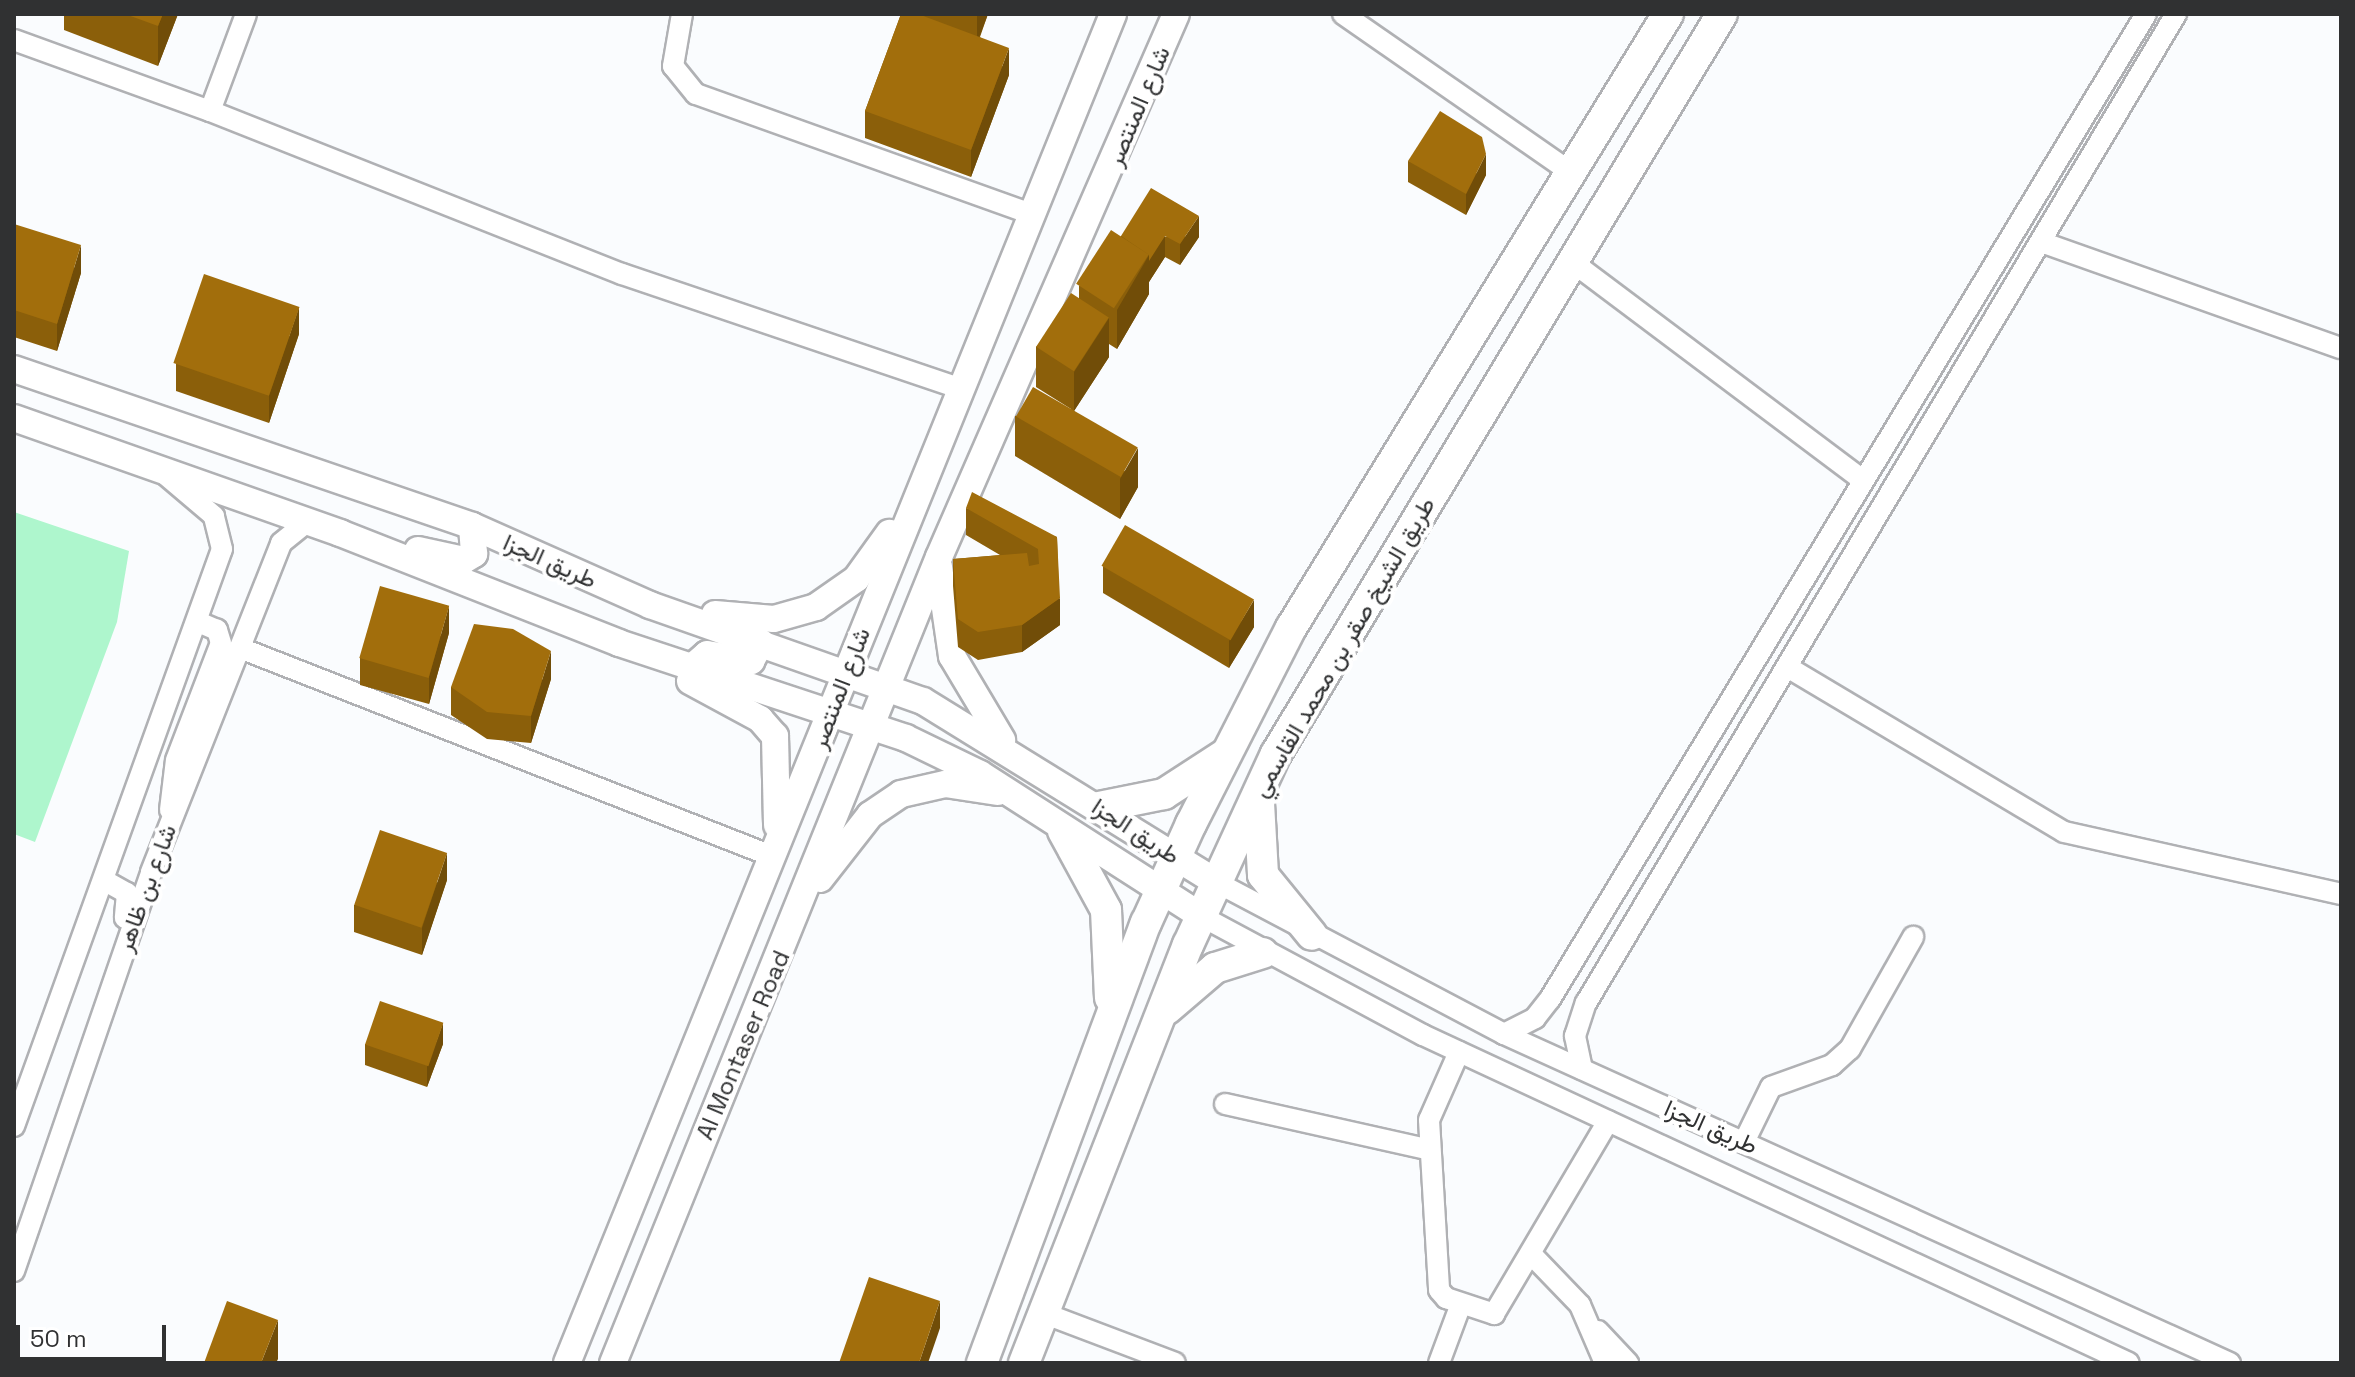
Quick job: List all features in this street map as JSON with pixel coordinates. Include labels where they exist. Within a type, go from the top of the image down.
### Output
[{"type":"highway","name":"طريق الشيخ صقر بن محمد القاسمي","points":[[982,1363],[1110,1018],[1160,893],[1291,628],[1668,14]]},
{"type":"highway","name":"طريق الشيخ صقر بن محمد القاسمي","points":[[1024,1363],[1160,1016],[1201,916],[1263,780],[1571,261],[1722,14]]},
{"type":"highway","points":[[1099,807],[1164,794],[1234,746]]},
{"type":"highway","points":[[1263,780],[1260,863],[1312,935]]},
{"type":"highway","points":[[1063,831],[1106,910],[1110,1018]]},
{"type":"highway","points":[[1160,1016],[1198,978],[1263,953]]},
{"type":"main road","name":"شارع المنتصر","points":[[567,1363],[774,857],[1029,213],[1113,14]]},
{"type":"main road","name":"شارع المنتصر","points":[[872,727],[939,557],[1176,14]]},
{"type":"main road","name":"طريق الجزا","points":[[14,369],[472,526],[650,605],[886,688],[1012,751],[1216,882]]},
{"type":"main road","name":"طريق الجزا","points":[[14,418],[308,521],[619,643],[872,727],[947,756],[1201,916]]},
{"type":"main road","points":[[650,605],[752,620],[816,607],[856,579],[923,480]]},
{"type":"main road","points":[[340,533],[464,560],[474,554],[472,526]]},
{"type":"main road","points":[[939,557],[952,656],[976,707],[1012,751]]},
{"type":"main road","points":[[619,643],[771,729],[781,776],[774,857]]},
{"type":"main road","points":[[691,668],[707,654],[751,661],[761,643]]},
{"type":"main road","name":"Al Montaser Road","points":[[613,1363],[811,886],[872,727]]},
{"type":"main road","points":[[811,886],[870,815],[901,794],[945,784],[1010,794]]},
{"type":"street","points":[[210,111],[246,14]]},
{"type":"street","points":[[682,14],[671,54],[678,77],[696,94],[1029,213]]},
{"type":"street","points":[[1343,14],[1570,172]]},
{"type":"street","points":[[1504,1034],[1535,1018],[1579,953],[1861,479],[2146,14]]},
{"type":"street","points":[[1582,1069],[1576,1026],[1608,967],[2176,14]]},
{"type":"street","points":[[14,40],[210,111],[622,274],[961,389]]},
{"type":"street","points":[[2041,242],[2341,348]]},
{"type":"street","points":[[1571,261],[1861,479]]},
{"type":"street","name":"شارع بن ظاهر","points":[[14,1126],[107,882],[222,549],[220,530],[214,516],[158,469]]},
{"type":"street","name":"شارع بن ظاهر","points":[[14,1271],[95,1029],[171,822],[281,543],[308,521]]},
{"type":"street","points":[[171,822],[173,770],[221,643],[217,630],[198,622]]},
{"type":"street","points":[[240,648],[774,857]]},
{"type":"street","points":[[1789,668],[2064,832],[2341,894]]},
{"type":"street","points":[[95,1029],[99,990],[129,904],[124,889],[107,882]]},
{"type":"street","name":"طريق الجزا","points":[[1216,882],[1504,1034],[2230,1363]]},
{"type":"street","name":"طريق الجزا","points":[[1201,916],[1263,953],[1459,1052],[2129,1363]]},
{"type":"street","points":[[1744,1142],[1771,1087],[1832,1065],[1850,1049],[1913,937]]},
{"type":"street","points":[[1579,953],[1608,967]]},
{"type":"street","points":[[1459,1052],[1433,1105],[1430,1150],[1439,1290],[1461,1304],[1494,1314],[1608,1121]]},
{"type":"street","points":[[1225,1104],[1430,1150]]},
{"type":"street","points":[[1531,1254],[1566,1286],[1592,1326],[1628,1363]]},
{"type":"street","points":[[1439,1363],[1461,1304]]},
{"type":"street","points":[[1043,1313],[1175,1363]]},
{"type":"street","points":[[1592,1326],[1605,1363]]},
{"type":"green space","points":[[14,512],[129,551],[117,622],[35,842],[14,834]]},
{"type":"building","points":[[125,14],[163,14],[158,26]]},
{"type":"building","points":[[901,14],[918,14],[1009,48],[971,150],[865,111]]},
{"type":"building","points":[[1440,111],[1482,137],[1486,154],[1466,194],[1408,161]]},
{"type":"building","points":[[1151,188],[1199,216],[1180,244],[1165,236],[1149,261],[1149,255],[1121,236]]},
{"type":"building","points":[[14,224],[81,245],[57,324],[14,310]]},
{"type":"building","points":[[1111,230],[1149,255],[1114,308],[1076,284]]},
{"type":"building","points":[[204,274],[299,307],[269,396],[173,363]]},
{"type":"building","points":[[1071,293],[1109,318],[1074,371],[1036,347]]},
{"type":"building","points":[[1033,387],[1138,447],[1121,477],[1016,416]]},
{"type":"building","points":[[972,492],[1057,537],[1060,598],[1022,625],[978,632],[958,619],[953,559],[1027,553],[1029,566],[1039,564],[1038,549],[966,508]]},
{"type":"building","points":[[1125,525],[1254,600],[1231,640],[1102,566]]},
{"type":"building","points":[[380,586],[449,606],[429,678],[359,658]]},
{"type":"building","points":[[474,624],[513,629],[551,651],[531,716],[487,712],[451,687]]},
{"type":"building","points":[[380,830],[447,853],[421,928],[354,905]]},
{"type":"building","points":[[380,1001],[443,1023],[428,1066],[365,1044]]},
{"type":"building","points":[[869,1277],[940,1301],[919,1363],[839,1363]]},
{"type":"building","points":[[227,1301],[278,1320],[261,1363],[204,1363]]}]
